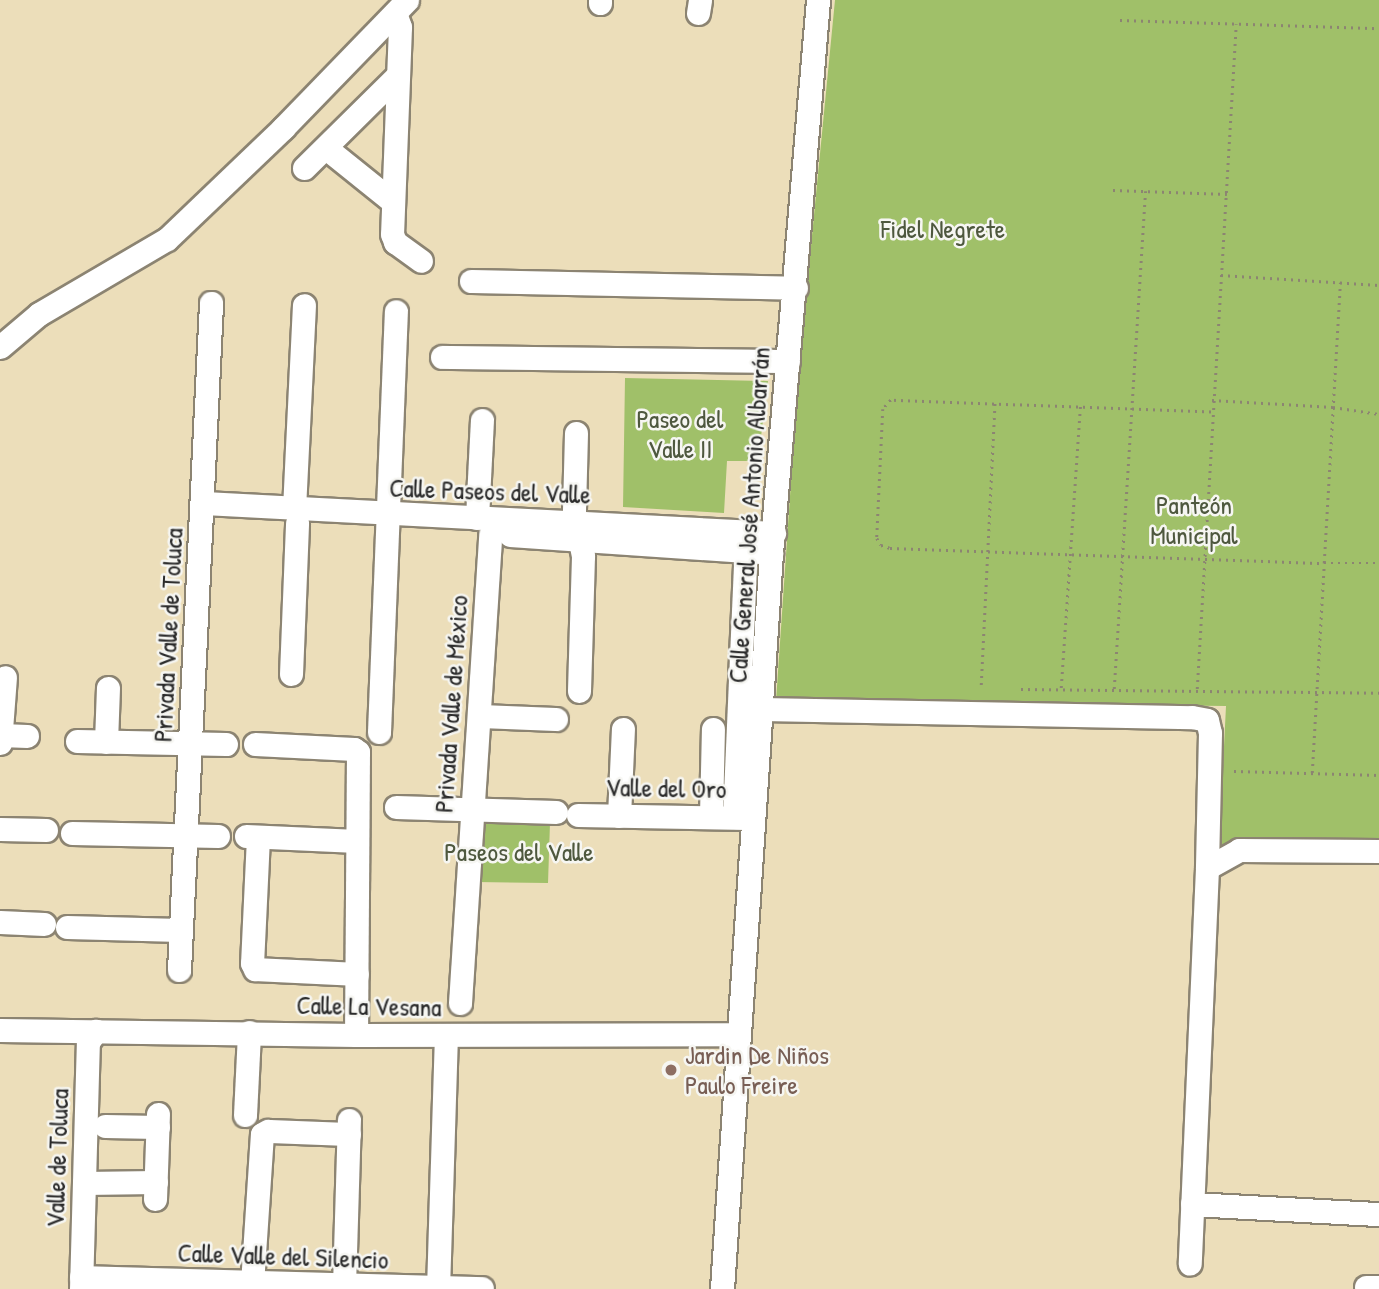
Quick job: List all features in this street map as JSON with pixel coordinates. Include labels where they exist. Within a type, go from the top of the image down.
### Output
[{"type":"street","name":"Calle General José Antonio Albarrán","points":[[722,1289],[738,1034],[733,817],[762,709],[773,543],[818,0]]},
{"type":"street","points":[[401,7],[392,201],[393,238],[421,261]]},
{"type":"street","points":[[0,347],[39,314],[146,254],[167,239],[284,128],[401,7]]},
{"type":"street","points":[[304,169],[397,76]]},
{"type":"street","points":[[326,148],[392,201]]},
{"type":"street","points":[[471,282],[796,288]]},
{"type":"street","name":"Privada Valle de Toluca","points":[[178,970],[203,511],[211,303]]},
{"type":"street","points":[[291,674],[304,304]]},
{"type":"street","points":[[379,732],[396,311]]},
{"type":"street","points":[[442,357],[788,361]]},
{"type":"street","name":"Privada Valle de México","points":[[460,1003],[480,716],[482,420]]},
{"type":"street","points":[[576,433],[573,503],[583,556],[579,691]]},
{"type":"street","name":"Calle Paseos del Valle","points":[[203,511],[773,543]]},
{"type":"street","points":[[733,817],[746,541]]},
{"type":"street","points":[[0,743],[5,677]]},
{"type":"street","points":[[106,742],[108,688]]},
{"type":"street","points":[[762,709],[1204,719],[1210,733],[1207,869],[1189,1264]]},
{"type":"street","points":[[480,716],[556,719]]},
{"type":"street","points":[[619,816],[623,729]]},
{"type":"street","points":[[713,729],[733,817]]},
{"type":"street","points":[[1,736],[27,736]]},
{"type":"street","points":[[77,741],[226,744]]},
{"type":"street","points":[[255,744],[357,750],[356,1035]]},
{"type":"street","name":"Valle del Oro","points":[[396,807],[619,816],[733,817]]},
{"type":"street","points":[[0,829],[46,830]]},
{"type":"street","points":[[72,833],[219,836]]},
{"type":"street","points":[[357,841],[252,836],[255,969],[357,974]]},
{"type":"street","points":[[1207,869],[1239,850],[1379,851]]},
{"type":"street","points":[[0,922],[44,924]]},
{"type":"street","points":[[67,927],[180,930]]},
{"type":"street","name":"Calle La Vesana","points":[[0,1030],[356,1035],[738,1034]]},
{"type":"street","name":"Valle de Toluca","points":[[81,1283],[88,1042],[96,1031]]},
{"type":"street","points":[[245,1115],[249,1032]]},
{"type":"street","points":[[438,1288],[446,1035]]},
{"type":"street","points":[[84,1183],[156,1191],[158,1120],[105,1126]]},
{"type":"street","points":[[244,1285],[262,1133],[349,1127],[344,1286]]},
{"type":"street","points":[[1192,1204],[1379,1214]]},
{"type":"street","name":"Calle Valle del Silencio","points":[[81,1283],[482,1288]]},
{"type":"path","points":[[1120,20],[1379,28]]},
{"type":"path","points":[[1197,689],[1211,412],[1236,24]]},
{"type":"path","points":[[1113,190],[1227,194]]},
{"type":"path","points":[[1114,689],[1145,191]]},
{"type":"path","points":[[1221,275],[1379,285]]},
{"type":"path","points":[[1312,772],[1340,282]]},
{"type":"path","points":[[1211,412],[898,400],[884,405],[877,532],[879,543],[885,547],[988,552],[1379,563]]},
{"type":"path","points":[[1212,400],[1333,407],[1379,414]]},
{"type":"path","points":[[981,685],[995,404]]},
{"type":"path","points":[[1061,688],[1080,407]]},
{"type":"path","points":[[1021,689],[1379,693]]},
{"type":"path","points":[[1234,771],[1379,775]]},
{"type":"green space","name":"Panteón Municipal","points":[[835,0],[1379,0],[1379,846],[1219,847],[1226,706],[776,701],[798,379]]},
{"type":"green space","name":"Paseo del Valle II","points":[[625,378],[768,381],[758,461],[727,461],[724,513],[623,507]]},
{"type":"green space","name":"Paseos del Valle","points":[[480,820],[550,823],[548,883],[476,882]]},
{"type":"place","name":"Jardin De Niños Paulo Freire","points":[[671,1070]]},
{"type":"park label","name":"Fidel Negrete","points":[[943,229]]}]
